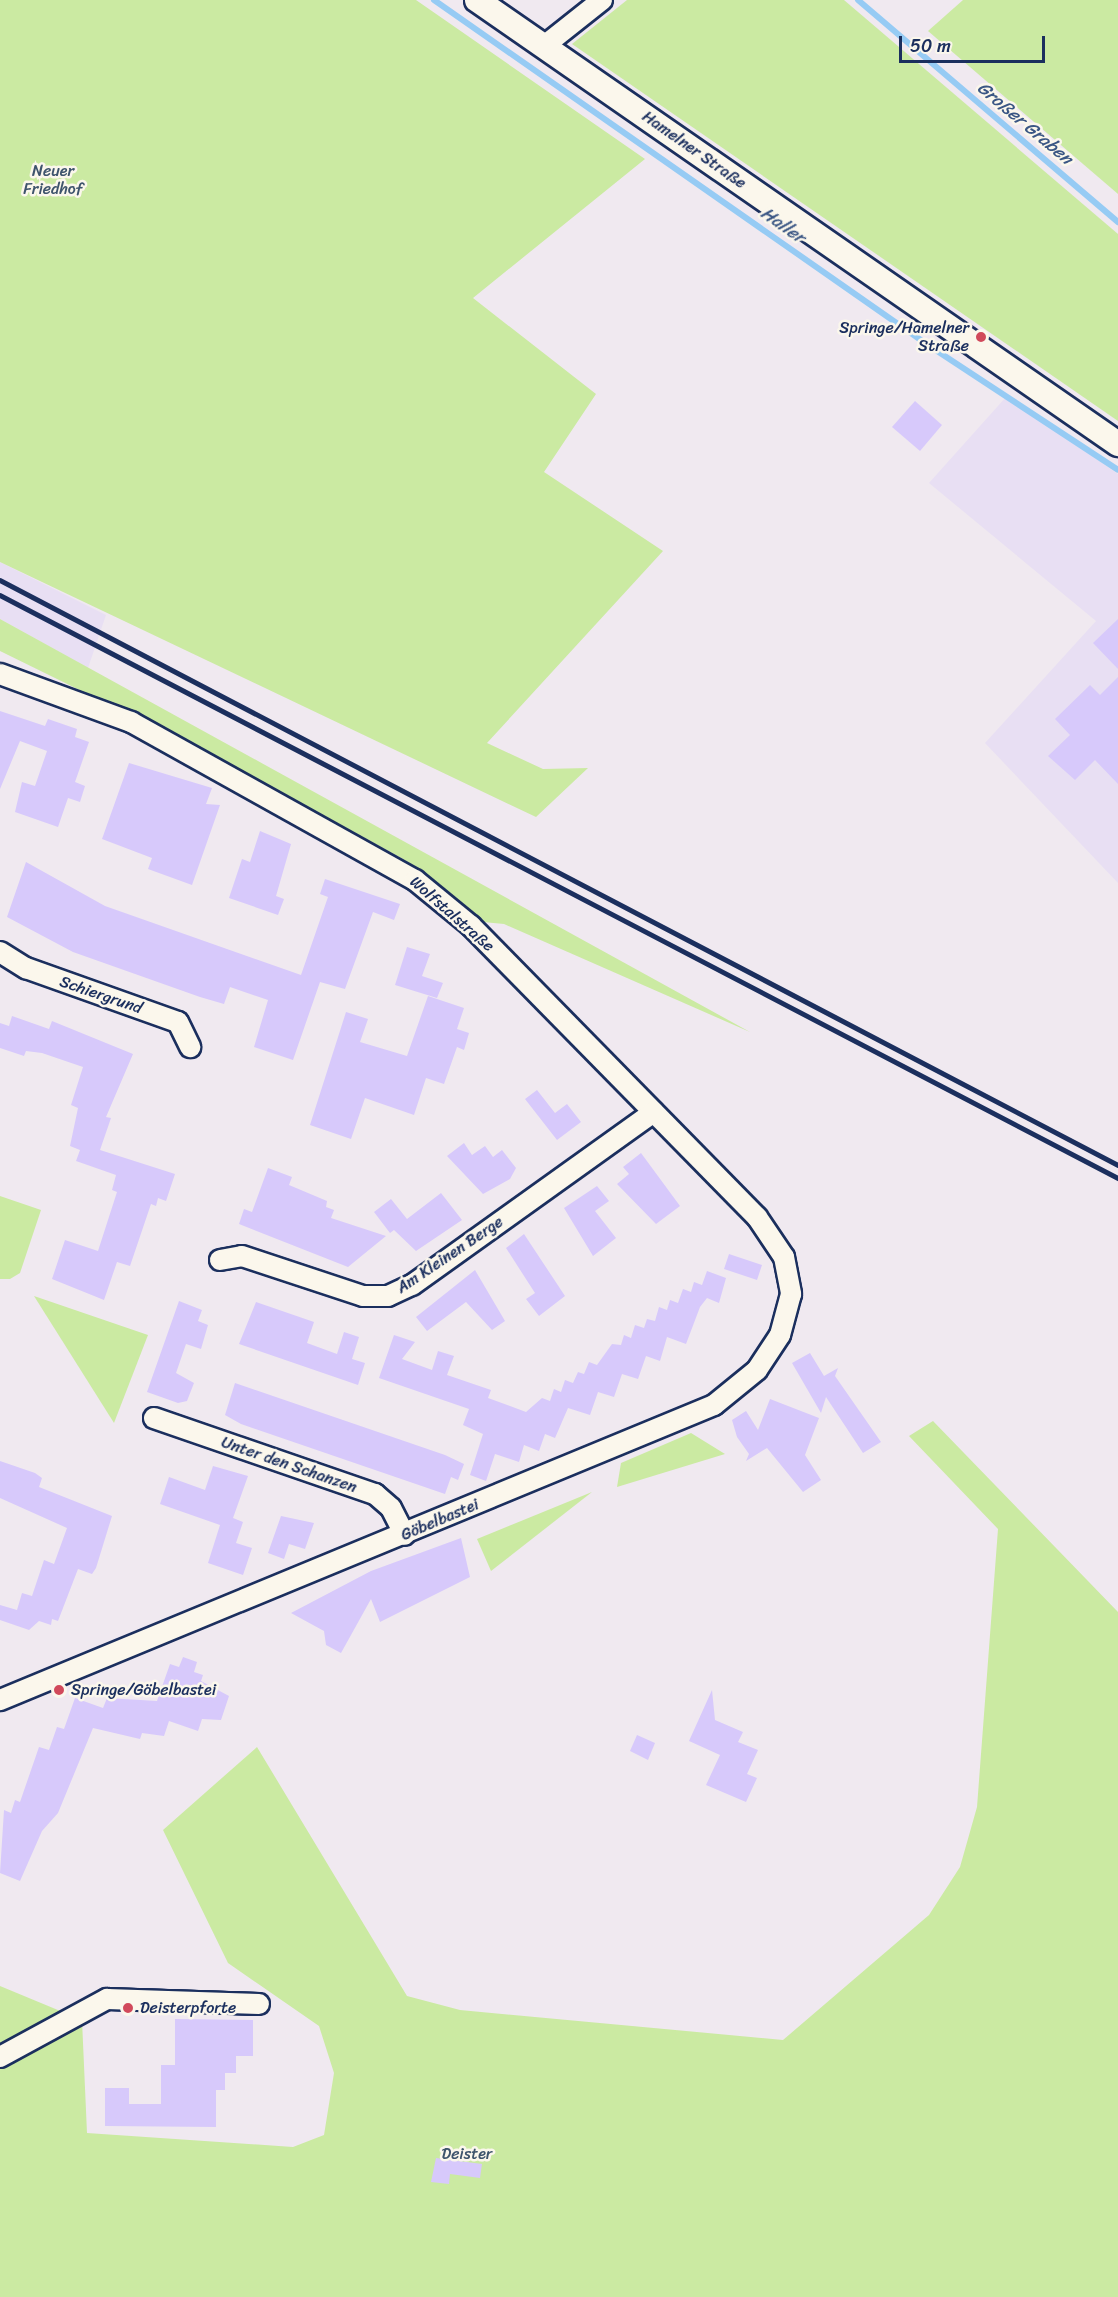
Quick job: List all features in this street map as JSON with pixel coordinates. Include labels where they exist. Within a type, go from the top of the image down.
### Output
[{"type":"street","name":"Hamelner Straße","points":[[477,0],[1118,444]]},
{"type":"street","points":[[544,46],[602,0]]},
{"type":"street","name":"Wolfstalstraße","points":[[0,674],[131,722],[416,880],[471,926],[757,1217],[784,1257]]},
{"type":"street","name":"Schiergrund","points":[[0,952],[26,968],[178,1022],[190,1047]]},
{"type":"street","name":"Am Kleinen Berge","points":[[220,1260],[242,1256],[363,1296],[388,1296],[654,1112]]},
{"type":"street","name":"Göbelbastei","points":[[0,1700],[405,1535],[714,1405],[757,1370],[780,1335],[791,1294],[784,1257]]},
{"type":"street","name":"Unter den Schanzen","points":[[154,1418],[375,1494],[391,1508],[405,1535]]},
{"type":"street","points":[[0,2056],[107,1999],[259,2004]]},
{"type":"shaded area","points":[[1006,397],[1118,474],[1118,883],[985,743],[1096,621],[929,483]]},
{"type":"shaded area","points":[[0,562],[106,615],[88,668],[0,619]]},
{"type":"green space","name":"Neuer Friedhof","points":[[0,0],[416,0],[645,159],[473,298],[596,394],[544,472],[663,551],[487,743],[543,769],[588,768],[536,817],[0,562]]},
{"type":"green space","points":[[627,0],[844,0],[1118,234],[1118,421],[572,44]]},
{"type":"green space","points":[[963,0],[1118,0],[1118,194],[928,31]]},
{"type":"green space","points":[[0,619],[750,1032],[504,924],[483,922],[403,859],[218,758],[0,651]]},
{"type":"green space","points":[[0,1196],[41,1210],[20,1273],[10,1279],[0,1279]]},
{"type":"green space","points":[[34,1296],[148,1335],[114,1423]]},
{"type":"green space","name":"Deister","points":[[933,1421],[1118,1612],[1118,2297],[0,2297],[0,1986],[82,2020],[87,2133],[293,2147],[324,2135],[334,2073],[319,2026],[228,1963],[163,1830],[257,1747],[407,1996],[460,2010],[783,2040],[929,1915],[960,1867],[977,1807],[998,1529],[909,1436]]},
{"type":"green space","points":[[691,1433],[725,1454],[617,1487],[621,1463]]},
{"type":"green space","points":[[592,1492],[491,1571],[477,1539]]},
{"type":"building","points":[[915,401],[942,425],[920,451],[892,427]]},
{"type":"building","points":[[1118,619],[1118,669],[1093,643]]},
{"type":"building","points":[[1118,677],[1118,784],[1095,760],[1075,780],[1048,756],[1070,735],[1055,719],[1090,685],[1100,695]]},
{"type":"building","points":[[0,711],[45,726],[48,719],[77,729],[75,737],[89,742],[75,782],[85,786],[80,802],[68,798],[58,827],[15,812],[22,782],[35,786],[47,751],[20,741],[0,789]]},
{"type":"building","points":[[129,763],[212,788],[206,804],[220,805],[192,885],[148,869],[152,858],[102,839]]},
{"type":"building","points":[[260,831],[291,844],[276,896],[284,899],[278,915],[229,898],[242,859],[250,862]]},
{"type":"building","points":[[26,862],[105,906],[301,975],[328,897],[320,894],[325,879],[400,904],[394,920],[373,912],[345,989],[320,982],[293,1060],[254,1047],[268,1000],[230,987],[224,1004],[200,997],[73,952],[7,917]]},
{"type":"building","points":[[407,947],[430,954],[422,976],[443,983],[437,998],[395,985]]},
{"type":"building","points":[[428,996],[464,1008],[457,1029],[469,1033],[464,1050],[457,1047],[444,1084],[426,1078],[414,1115],[365,1098],[351,1139],[310,1125],[346,1012],[368,1019],[360,1042],[407,1056]]},
{"type":"building","points":[[12,1016],[49,1029],[52,1021],[133,1054],[106,1117],[111,1118],[100,1150],[175,1174],[166,1201],[158,1198],[156,1206],[151,1204],[130,1266],[117,1262],[104,1300],[52,1279],[65,1240],[98,1251],[117,1192],[112,1190],[116,1175],[76,1161],[80,1150],[70,1146],[78,1108],[71,1105],[83,1067],[42,1053],[26,1051],[24,1056],[0,1048],[0,1023],[9,1026]]},
{"type":"building","points":[[537,1090],[555,1113],[567,1104],[581,1122],[557,1140],[525,1099]]},
{"type":"building","points":[[464,1143],[472,1155],[485,1146],[493,1157],[502,1150],[516,1168],[510,1179],[483,1194],[447,1156]]},
{"type":"building","points":[[641,1153],[680,1206],[656,1224],[617,1184],[629,1174],[623,1167]]},
{"type":"building","points":[[268,1168],[292,1177],[289,1185],[327,1201],[326,1207],[334,1210],[331,1218],[386,1236],[348,1267],[239,1224],[244,1209],[252,1212]]},
{"type":"building","points":[[597,1186],[609,1201],[595,1211],[616,1238],[593,1256],[564,1208]]},
{"type":"building","points":[[441,1193],[462,1220],[416,1251],[394,1230],[390,1233],[374,1212],[391,1199],[407,1219]]},
{"type":"building","points":[[524,1234],[565,1296],[539,1316],[526,1299],[535,1293],[506,1248]]},
{"type":"building","points":[[729,1254],[762,1265],[757,1280],[724,1269]]},
{"type":"building","points":[[475,1270],[505,1321],[492,1330],[466,1302],[427,1331],[416,1317]]},
{"type":"building","points":[[707,1271],[726,1278],[719,1303],[707,1298],[700,1307],[686,1344],[667,1337],[660,1361],[646,1356],[638,1379],[622,1374],[614,1397],[598,1392],[590,1415],[568,1408],[555,1438],[545,1434],[539,1451],[524,1445],[519,1462],[495,1454],[486,1481],[470,1475],[483,1434],[463,1425],[469,1409],[379,1378],[394,1335],[415,1342],[402,1359],[432,1370],[438,1351],[454,1356],[447,1375],[491,1390],[488,1398],[526,1412],[542,1398],[550,1401],[554,1389],[561,1392],[565,1380],[573,1383],[578,1372],[584,1374],[589,1362],[597,1365],[612,1344],[621,1345],[624,1335],[631,1338],[635,1325],[644,1328],[647,1319],[655,1321],[659,1307],[667,1310],[670,1300],[678,1303],[683,1289],[691,1292],[694,1282],[702,1285]]},
{"type":"building","points":[[179,1301],[202,1310],[198,1321],[208,1325],[201,1349],[186,1344],[176,1373],[194,1383],[187,1401],[178,1403],[147,1392]]},
{"type":"building","points":[[256,1302],[314,1322],[307,1343],[337,1354],[344,1332],[359,1337],[352,1359],[365,1363],[358,1385],[239,1344]]},
{"type":"building","points":[[810,1353],[824,1376],[838,1368],[835,1376],[881,1442],[863,1453],[826,1397],[821,1413],[792,1363]]},
{"type":"building","points":[[235,1383],[445,1455],[464,1464],[458,1480],[451,1477],[445,1494],[241,1424],[225,1415]]},
{"type":"building","points":[[770,1399],[819,1418],[805,1455],[821,1480],[803,1492],[767,1448],[746,1461],[749,1454],[737,1437],[732,1420],[746,1411],[758,1430]]},
{"type":"building","points":[[0,1461],[35,1473],[42,1478],[39,1487],[112,1516],[96,1568],[92,1574],[78,1569],[58,1621],[52,1619],[51,1625],[39,1621],[29,1630],[0,1620],[0,1605],[17,1610],[22,1593],[32,1596],[44,1560],[54,1564],[67,1528],[0,1498]]},
{"type":"building","points":[[213,1466],[248,1476],[233,1518],[243,1522],[236,1543],[252,1548],[243,1575],[208,1563],[220,1525],[160,1504],[169,1477],[205,1490]]},
{"type":"building","points":[[281,1516],[314,1523],[305,1549],[289,1544],[284,1559],[268,1553]]},
{"type":"building","points":[[461,1538],[470,1577],[380,1622],[371,1599],[341,1653],[326,1645],[324,1631],[291,1613],[371,1571]]},
{"type":"building","points":[[183,1657],[197,1662],[194,1672],[203,1675],[201,1681],[229,1696],[221,1720],[202,1719],[198,1731],[169,1721],[164,1736],[142,1733],[140,1739],[93,1728],[58,1813],[42,1831],[20,1881],[0,1873],[4,1810],[11,1813],[15,1800],[20,1802],[39,1747],[49,1750],[57,1727],[64,1729],[75,1698],[103,1708],[107,1698],[157,1701],[170,1664],[179,1667]]},
{"type":"building","points":[[712,1690],[715,1720],[743,1732],[738,1742],[758,1750],[747,1774],[757,1778],[746,1802],[706,1785],[720,1755],[689,1741]]},
{"type":"building","points":[[637,1735],[655,1743],[648,1760],[630,1751]]},
{"type":"building","points":[[175,2019],[253,2020],[253,2056],[236,2056],[236,2073],[225,2073],[225,2090],[216,2090],[216,2127],[105,2126],[105,2088],[129,2088],[129,2104],[161,2104],[161,2065],[175,2065]]},
{"type":"building","points":[[436,2158],[482,2164],[480,2178],[450,2174],[449,2184],[431,2182]]},
{"type":"waterway","name":"Haller","points":[[434,0],[928,345],[1118,470]]},
{"type":"waterway","name":"Großer Graben","points":[[858,0],[1118,222]]},
{"type":"railway","points":[[0,580],[1118,1165]]},
{"type":"railway","points":[[0,595],[1118,1178]]},
{"type":"place","name":"Springe/Hamelner Straße","points":[[981,337]]},
{"type":"place","name":"Springe/Göbelbastei","points":[[59,1690]]},
{"type":"place","name":"Deisterpforte","points":[[128,2008]]}]
